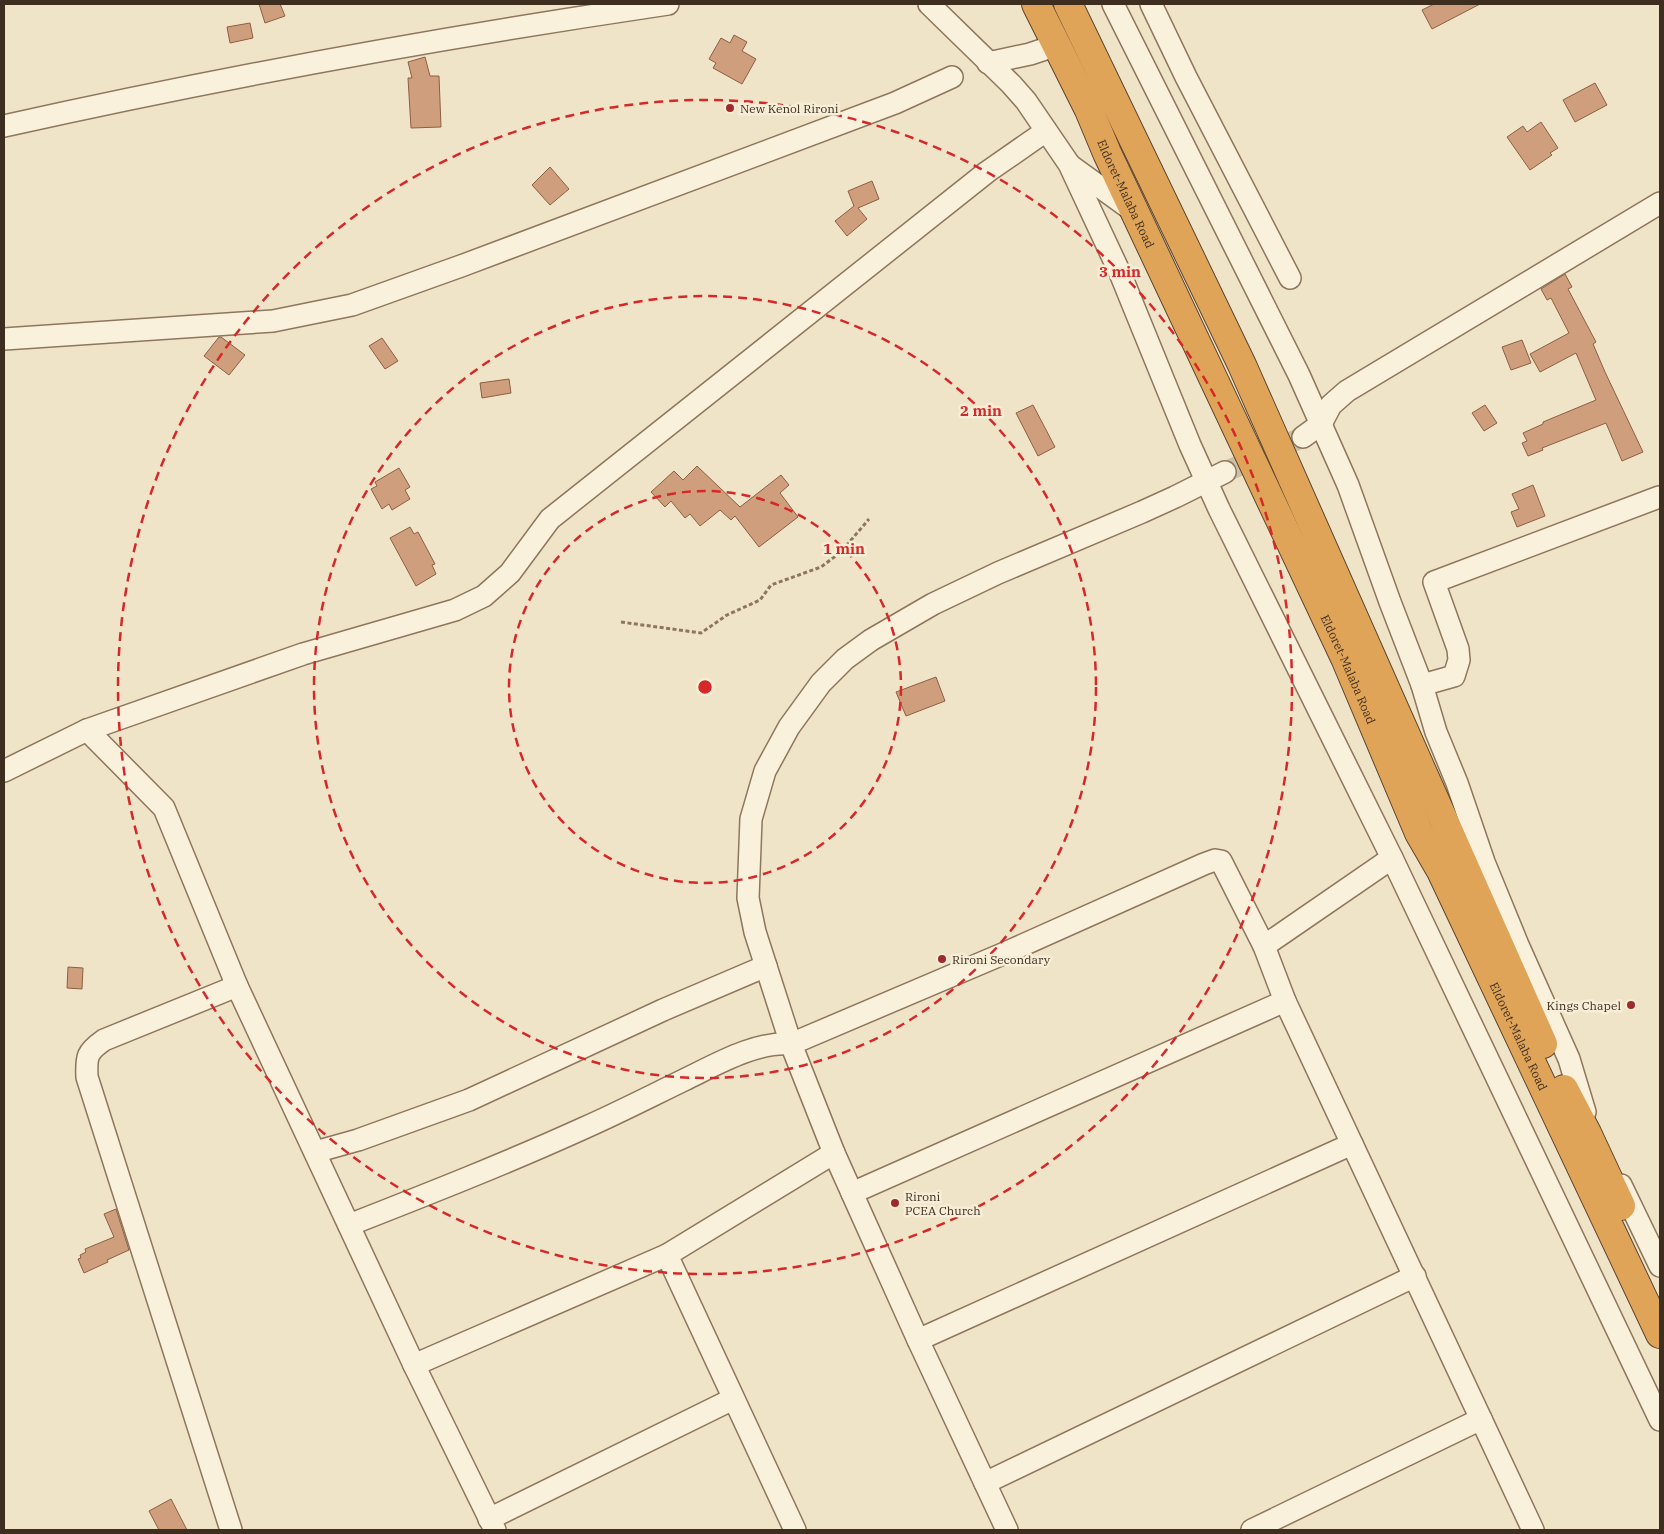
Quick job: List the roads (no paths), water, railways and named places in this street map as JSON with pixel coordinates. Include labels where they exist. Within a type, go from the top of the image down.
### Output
[{"type":"highway","name":"Eldoret-Malaba Road","points":[[1036,4],[1089,110],[1107,153],[1345,658],[1419,833],[1441,871],[1660,1334]]},
{"type":"highway","name":"Eldoret-Malaba Road","points":[[1068,4],[1242,365],[1555,1070],[1587,1133],[1660,1293]]},
{"type":"street","points":[[4,126],[286,67],[536,23],[668,4]]},
{"type":"street","points":[[929,4],[1016,89],[1069,164],[1120,273],[1206,482],[1392,858],[1660,1420]]},
{"type":"street","points":[[1113,4],[1290,357],[1348,484],[1422,685],[1436,732],[1457,783],[1484,862],[1518,945],[1569,1059],[1582,1106],[1660,1266]]},
{"type":"street","points":[[1151,4],[1186,77],[1290,278]]},
{"type":"street","points":[[988,63],[1030,54],[1057,45]]},
{"type":"street","points":[[4,339],[273,321],[352,305],[895,103],[952,76]]},
{"type":"street","points":[[4,771],[87,730],[303,654],[455,610],[484,596],[510,573],[550,519],[987,172],[1046,131]]},
{"type":"street","points":[[1069,164],[1136,213]]},
{"type":"street","points":[[1304,437],[1321,424],[1331,404],[1347,390],[1660,203]]},
{"type":"street","points":[[1007,1530],[918,1340],[834,1153],[791,1044],[755,932],[748,898],[751,818],[766,771],[789,727],[822,683],[845,659],[871,640],[933,604],[998,573],[1142,512],[1225,472]]},
{"type":"street","points":[[1422,685],[1454,676],[1458,660],[1455,638],[1434,582],[1660,496]]},
{"type":"street","points":[[87,730],[164,808],[237,986],[414,1365],[492,1525],[733,1399]]},
{"type":"street","points":[[1264,946],[1392,858]]},
{"type":"street","points":[[349,1225],[491,1170],[585,1128],[720,1062],[761,1047],[780,1043],[791,1044],[1005,953],[1215,860],[1221,861],[1264,946],[1285,1000],[1533,1530]]},
{"type":"street","points":[[315,1152],[358,1140],[469,1100],[663,1010],[766,966]]},
{"type":"street","points":[[231,1530],[87,1077],[86,1060],[90,1049],[104,1040],[237,986]]},
{"type":"street","points":[[852,1193],[1285,1000]]},
{"type":"street","points":[[918,1340],[1352,1144]]},
{"type":"street","points":[[414,1365],[667,1255],[834,1153]]},
{"type":"street","points":[[667,1255],[795,1530]]},
{"type":"street","points":[[985,1483],[1415,1276]]},
{"type":"street","points":[[1252,1530],[1481,1419]]},
{"type":"tunnel","points":[[1225,472],[1303,437]]},
{"type":"place","name":"New Kenol Rironi","points":[[730,108]]},
{"type":"place","name":"Rironi Secondary","points":[[942,959]]},
{"type":"place","name":"Kings Chapel","points":[[1631,1005]]},
{"type":"place","name":"Rironi PCEA Church","points":[[895,1203]]}]
